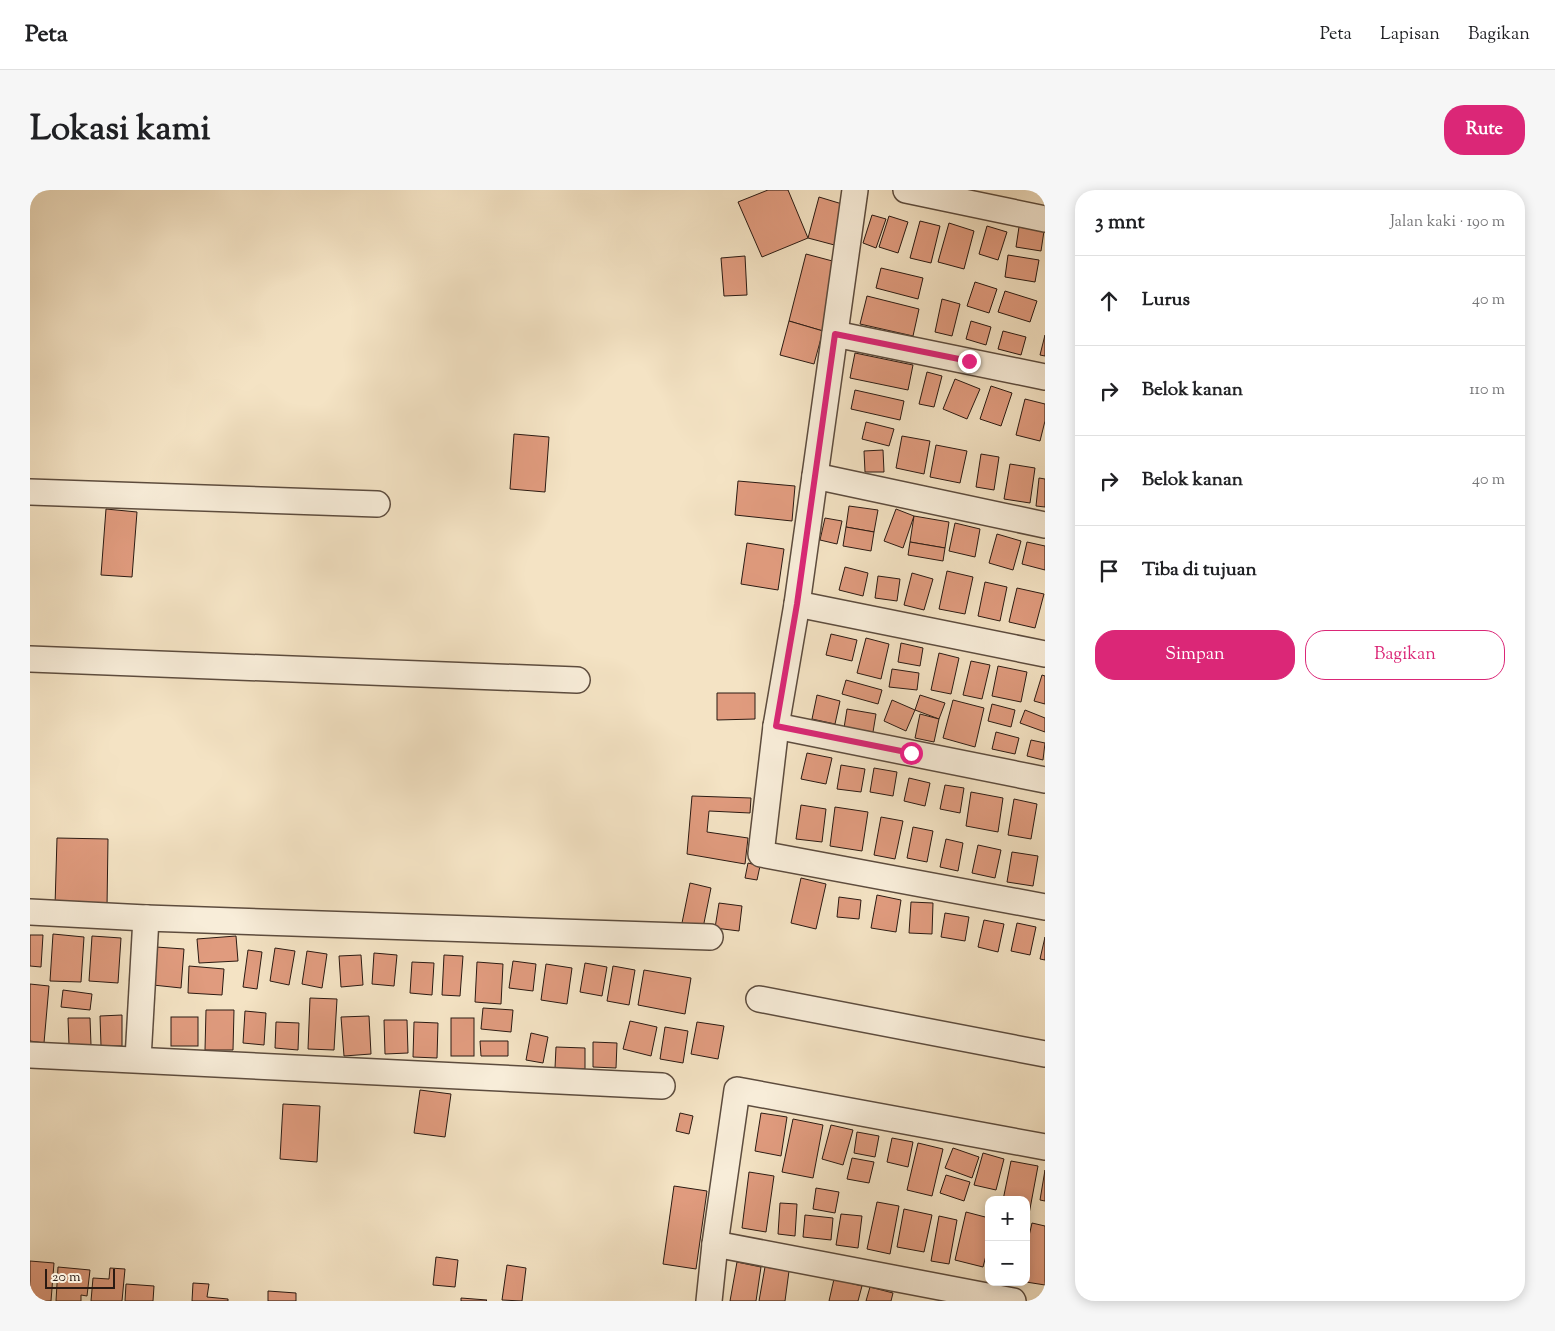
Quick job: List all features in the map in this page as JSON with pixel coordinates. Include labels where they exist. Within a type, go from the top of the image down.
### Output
[{"type":"street","points":[[855,190],[797,604],[776,726],[762,854],[1045,908]]},
{"type":"street","points":[[906,190],[1045,219]]},
{"type":"street","points":[[835,334],[1045,377]]},
{"type":"street","points":[[815,476],[1045,524]]},
{"type":"street","points":[[30,492],[377,504]]},
{"type":"street","points":[[797,604],[1045,654]]},
{"type":"street","points":[[30,659],[576,680]]},
{"type":"street","points":[[776,726],[1045,780]]},
{"type":"street","points":[[30,912],[146,918],[710,937]]},
{"type":"street","points":[[138,1060],[146,918]]},
{"type":"street","points":[[759,999],[1045,1054]]},
{"type":"street","points":[[30,1055],[662,1086]]},
{"type":"street","points":[[709,1301],[737,1090],[1045,1147]]},
{"type":"street","points":[[716,1244],[1012,1301]]},
{"type":"building","points":[[768,190],[788,190],[808,238],[762,257],[738,202]]},
{"type":"building","points":[[819,197],[852,207],[842,247],[808,238]]},
{"type":"building","points":[[872,215],[886,219],[876,248],[863,243]]},
{"type":"building","points":[[889,216],[908,222],[898,253],[879,247]]},
{"type":"building","points":[[920,221],[940,226],[931,263],[910,258]]},
{"type":"building","points":[[949,223],[974,231],[964,269],[938,262]]},
{"type":"building","points":[[987,226],[1007,232],[998,260],[979,254]]},
{"type":"building","points":[[1019,227],[1044,231],[1041,251],[1016,247]]},
{"type":"building","points":[[806,254],[840,263],[823,331],[789,321]]},
{"type":"building","points":[[1008,255],[1039,260],[1035,282],[1005,277]]},
{"type":"building","points":[[745,256],[747,295],[724,296],[721,258]]},
{"type":"building","points":[[881,268],[923,278],[918,299],[876,288]]},
{"type":"building","points":[[975,282],[997,289],[989,313],[967,306]]},
{"type":"building","points":[[1005,291],[1037,301],[1030,322],[998,312]]},
{"type":"building","points":[[867,296],[919,309],[913,336],[860,324]]},
{"type":"building","points":[[942,299],[960,304],[952,336],[935,332]]},
{"type":"building","points":[[789,321],[823,331],[814,364],[780,355]]},
{"type":"building","points":[[971,321],[991,327],[986,345],[966,339]]},
{"type":"building","points":[[1003,331],[1026,337],[1021,355],[998,349]]},
{"type":"building","points":[[1045,335],[1045,356],[1040,355]]},
{"type":"building","points":[[855,353],[913,365],[908,390],[850,378]]},
{"type":"building","points":[[927,372],[942,376],[934,407],[919,404]]},
{"type":"building","points":[[955,379],[980,389],[967,419],[943,409]]},
{"type":"building","points":[[991,386],[1012,393],[1001,426],[980,419]]},
{"type":"building","points":[[855,390],[904,401],[900,420],[851,409]]},
{"type":"building","points":[[1025,399],[1045,404],[1045,421],[1040,441],[1016,435]]},
{"type":"building","points":[[866,422],[894,429],[889,446],[862,439]]},
{"type":"building","points":[[514,434],[549,437],[545,492],[510,489]]},
{"type":"building","points":[[902,436],[930,441],[924,474],[896,468]]},
{"type":"building","points":[[936,445],[967,451],[960,483],[930,477]]},
{"type":"building","points":[[883,450],[884,472],[865,472],[864,451]]},
{"type":"building","points":[[981,454],[999,457],[994,490],[976,487]]},
{"type":"building","points":[[1010,464],[1035,468],[1030,503],[1004,499]]},
{"type":"building","points":[[1039,478],[1045,479],[1045,507],[1036,506]]},
{"type":"building","points":[[738,481],[795,486],[792,521],[735,515]]},
{"type":"building","points":[[849,506],[878,510],[874,532],[846,527]]},
{"type":"building","points":[[106,509],[137,512],[132,577],[101,575]]},
{"type":"building","points":[[896,509],[914,516],[903,548],[884,541]]},
{"type":"building","points":[[914,516],[949,522],[945,548],[910,542]]},
{"type":"building","points":[[825,518],[842,521],[837,544],[820,540]]},
{"type":"building","points":[[955,523],[980,529],[975,557],[949,551]]},
{"type":"building","points":[[846,527],[874,532],[871,551],[843,546]]},
{"type":"building","points":[[997,534],[1021,541],[1013,570],[989,563]]},
{"type":"building","points":[[910,542],[945,548],[943,561],[908,555]]},
{"type":"building","points":[[1027,542],[1045,546],[1045,570],[1022,564]]},
{"type":"building","points":[[747,543],[784,549],[778,590],[741,584]]},
{"type":"building","points":[[845,567],[868,573],[863,596],[839,590]]},
{"type":"building","points":[[947,571],[973,577],[965,614],[939,609]]},
{"type":"building","points":[[912,573],[933,579],[924,610],[904,605]]},
{"type":"building","points":[[878,576],[900,579],[897,601],[875,598]]},
{"type":"building","points":[[985,582],[1007,587],[1000,621],[978,616]]},
{"type":"building","points":[[1017,588],[1044,594],[1035,628],[1009,622]]},
{"type":"building","points":[[831,634],[857,640],[852,661],[826,655]]},
{"type":"building","points":[[866,638],[889,644],[881,679],[857,673]]},
{"type":"building","points":[[901,643],[923,648],[920,666],[898,662]]},
{"type":"building","points":[[939,653],[959,658],[951,694],[931,690]]},
{"type":"building","points":[[971,661],[990,665],[982,699],[963,695]]},
{"type":"building","points":[[998,666],[1027,672],[1021,702],[992,696]]},
{"type":"building","points":[[892,669],[919,673],[917,690],[889,687]]},
{"type":"building","points":[[1042,675],[1045,676],[1045,704],[1034,701]]},
{"type":"building","points":[[846,680],[882,690],[878,704],[842,694]]},
{"type":"building","points":[[717,693],[755,693],[755,719],[717,720]]},
{"type":"building","points":[[817,695],[840,701],[835,724],[812,719]]},
{"type":"building","points":[[920,695],[945,703],[939,719],[915,710]]},
{"type":"building","points":[[892,700],[915,710],[906,731],[884,721]]},
{"type":"building","points":[[953,700],[984,708],[975,747],[943,738]]},
{"type":"building","points":[[992,704],[1015,710],[1011,727],[988,721]]},
{"type":"building","points":[[847,709],[876,714],[873,732],[844,728]]},
{"type":"building","points":[[1025,710],[1045,718],[1045,732],[1020,723]]},
{"type":"building","points":[[920,714],[939,719],[934,742],[915,738]]},
{"type":"building","points":[[996,732],[1019,738],[1015,754],[992,749]]},
{"type":"building","points":[[1031,740],[1045,743],[1043,760],[1027,756]]},
{"type":"building","points":[[807,753],[832,758],[826,784],[801,779]]},
{"type":"building","points":[[841,765],[865,769],[861,792],[837,789]]},
{"type":"building","points":[[874,768],[897,772],[893,796],[870,792]]},
{"type":"building","points":[[909,778],[930,783],[925,806],[904,801]]},
{"type":"building","points":[[945,785],[964,788],[960,813],[940,809]]},
{"type":"building","points":[[971,792],[1003,798],[998,832],[966,826]]},
{"type":"building","points":[[692,796],[751,798],[750,813],[709,811],[707,832],[748,838],[745,864],[687,854]]},
{"type":"building","points":[[1014,799],[1037,804],[1031,839],[1008,835]]},
{"type":"building","points":[[801,805],[826,809],[822,842],[796,839]]},
{"type":"building","points":[[835,807],[868,812],[862,851],[830,846]]},
{"type":"building","points":[[881,817],[903,821],[895,859],[874,855]]},
{"type":"building","points":[[913,827],[933,831],[927,862],[907,858]]},
{"type":"building","points":[[57,838],[108,839],[107,907],[55,906]]},
{"type":"building","points":[[946,839],[963,843],[958,871],[940,867]]},
{"type":"building","points":[[978,845],[1001,850],[995,878],[972,873]]},
{"type":"building","points":[[1012,852],[1038,856],[1033,886],[1007,882]]},
{"type":"building","points":[[748,863],[760,866],[757,880],[745,878]]},
{"type":"building","points":[[801,878],[826,884],[816,929],[791,923]]},
{"type":"building","points":[[690,883],[711,888],[703,928],[682,923]]},
{"type":"building","points":[[877,895],[901,900],[896,932],[871,928]]},
{"type":"building","points":[[839,897],[861,900],[859,919],[837,917]]},
{"type":"building","points":[[911,902],[933,903],[932,934],[909,933]]},
{"type":"building","points":[[719,903],[742,906],[739,931],[715,928]]},
{"type":"building","points":[[945,913],[969,917],[965,941],[941,937]]},
{"type":"building","points":[[984,920],[1004,924],[998,952],[978,947]]},
{"type":"building","points":[[1017,923],[1036,927],[1030,955],[1011,951]]},
{"type":"building","points":[[53,934],[84,937],[81,982],[50,981]]},
{"type":"building","points":[[30,935],[43,935],[41,967],[30,966]]},
{"type":"building","points":[[92,936],[121,938],[118,983],[89,981]]},
{"type":"building","points":[[236,936],[238,961],[199,963],[197,939]]},
{"type":"building","points":[[1045,937],[1045,960],[1040,959]]},
{"type":"building","points":[[156,947],[184,949],[181,988],[153,985]]},
{"type":"building","points":[[275,948],[295,951],[289,985],[270,981]]},
{"type":"building","points":[[248,950],[262,952],[257,989],[243,987]]},
{"type":"building","points":[[307,951],[327,954],[322,988],[302,984]]},
{"type":"building","points":[[374,953],[397,955],[394,986],[372,984]]},
{"type":"building","points":[[361,955],[363,985],[341,987],[339,956]]},
{"type":"building","points":[[444,955],[463,956],[460,996],[442,995]]},
{"type":"building","points":[[513,961],[536,964],[533,991],[509,988]]},
{"type":"building","points":[[412,962],[434,963],[432,995],[410,993]]},
{"type":"building","points":[[477,962],[503,964],[501,1004],[475,1002]]},
{"type":"building","points":[[585,963],[607,967],[602,996],[580,992]]},
{"type":"building","points":[[546,964],[572,968],[567,1004],[541,1000]]},
{"type":"building","points":[[189,966],[224,969],[222,995],[188,993]]},
{"type":"building","points":[[613,966],[635,970],[629,1005],[607,1001]]},
{"type":"building","points":[[644,970],[691,978],[685,1014],[638,1005]]},
{"type":"building","points":[[30,984],[49,986],[44,1043],[30,1041]]},
{"type":"building","points":[[63,990],[92,994],[90,1010],[61,1007]]},
{"type":"building","points":[[310,998],[337,999],[334,1050],[308,1049]]},
{"type":"building","points":[[483,1008],[513,1010],[511,1032],[481,1029]]},
{"type":"building","points":[[206,1010],[234,1010],[233,1050],[205,1050]]},
{"type":"building","points":[[245,1011],[266,1013],[264,1045],[243,1043]]},
{"type":"building","points":[[122,1015],[122,1046],[101,1046],[100,1016]]},
{"type":"building","points":[[369,1016],[371,1054],[344,1056],[341,1017]]},
{"type":"building","points":[[171,1017],[198,1017],[198,1046],[171,1046]]},
{"type":"building","points":[[68,1018],[90,1018],[91,1045],[69,1045]]},
{"type":"building","points":[[451,1018],[474,1018],[474,1056],[451,1056]]},
{"type":"building","points":[[384,1020],[407,1020],[408,1053],[385,1054]]},
{"type":"building","points":[[630,1021],[657,1027],[651,1056],[623,1049]]},
{"type":"building","points":[[276,1022],[299,1023],[298,1050],[275,1048]]},
{"type":"building","points":[[414,1022],[438,1023],[437,1058],[413,1057]]},
{"type":"building","points":[[697,1022],[724,1026],[718,1059],[691,1054]]},
{"type":"building","points":[[665,1027],[688,1031],[683,1063],[660,1059]]},
{"type":"building","points":[[531,1033],[548,1037],[543,1063],[526,1060]]},
{"type":"building","points":[[480,1041],[508,1041],[508,1056],[481,1056]]},
{"type":"building","points":[[593,1042],[617,1043],[616,1068],[593,1067]]},
{"type":"building","points":[[556,1047],[585,1048],[585,1069],[555,1068]]},
{"type":"building","points":[[420,1090],[451,1094],[445,1137],[414,1133]]},
{"type":"building","points":[[283,1104],[320,1106],[317,1162],[280,1159]]},
{"type":"building","points":[[680,1113],[693,1116],[689,1134],[676,1131]]},
{"type":"building","points":[[761,1113],[787,1117],[781,1156],[755,1151]]},
{"type":"building","points":[[793,1119],[823,1125],[813,1178],[782,1172]]},
{"type":"building","points":[[831,1125],[853,1130],[843,1165],[822,1159]]},
{"type":"building","points":[[857,1132],[879,1136],[875,1157],[854,1153]]},
{"type":"building","points":[[892,1138],[913,1142],[908,1167],[887,1162]]},
{"type":"building","points":[[918,1143],[943,1149],[932,1196],[907,1190]]},
{"type":"building","points":[[953,1148],[979,1157],[972,1178],[945,1168]]},
{"type":"building","points":[[983,1153],[1004,1159],[996,1190],[974,1185]]},
{"type":"building","points":[[852,1158],[874,1162],[869,1183],[847,1179]]},
{"type":"building","points":[[1011,1161],[1038,1166],[1030,1209],[1030,1196],[1004,1196]]},
{"type":"building","points":[[1045,1170],[1045,1201],[1040,1200]]},
{"type":"building","points":[[749,1172],[774,1176],[766,1232],[742,1228]]},
{"type":"building","points":[[946,1175],[970,1182],[964,1201],[940,1193]]},
{"type":"building","points":[[674,1186],[707,1191],[696,1269],[663,1264]]},
{"type":"building","points":[[816,1188],[839,1192],[835,1213],[813,1209]]},
{"type":"building","points":[[877,1202],[899,1206],[890,1254],[867,1249]]},
{"type":"building","points":[[780,1203],[797,1204],[795,1236],[778,1234]]},
{"type":"building","points":[[904,1209],[932,1215],[924,1252],[897,1247]]},
{"type":"building","points":[[966,1212],[985,1217],[985,1259],[983,1267],[955,1260]]},
{"type":"building","points":[[841,1214],[862,1216],[858,1248],[836,1245]]},
{"type":"building","points":[[805,1215],[833,1218],[831,1240],[803,1237]]},
{"type":"building","points":[[939,1216],[957,1220],[949,1264],[931,1261]]},
{"type":"building","points":[[1032,1223],[1045,1226],[1045,1285],[1030,1283],[1030,1232]]},
{"type":"building","points":[[436,1257],[458,1260],[455,1287],[433,1285]]},
{"type":"building","points":[[30,1261],[54,1263],[51,1301],[30,1301]]},
{"type":"building","points":[[737,1262],[761,1267],[756,1301],[730,1301]]},
{"type":"building","points":[[507,1265],[526,1268],[522,1301],[502,1300]]},
{"type":"building","points":[[58,1267],[90,1270],[87,1296],[81,1295],[81,1301],[56,1301]]},
{"type":"building","points":[[765,1267],[789,1271],[785,1301],[759,1301]]},
{"type":"building","points":[[110,1268],[125,1269],[122,1301],[91,1301],[93,1278],[109,1279]]},
{"type":"building","points":[[834,1279],[862,1286],[858,1301],[829,1301]]},
{"type":"building","points":[[193,1283],[209,1284],[207,1297],[228,1299],[228,1301],[192,1301]]},
{"type":"building","points":[[126,1284],[154,1286],[153,1301],[125,1301]]},
{"type":"building","points":[[870,1287],[893,1293],[891,1301],[866,1301]]},
{"type":"building","points":[[268,1291],[296,1293],[296,1301],[268,1301]]},
{"type":"building","points":[[461,1298],[487,1300],[461,1301]]},
{"type":"route","points":[[911,753],[776,726],[797,604],[835,334],[969,361]]}]
